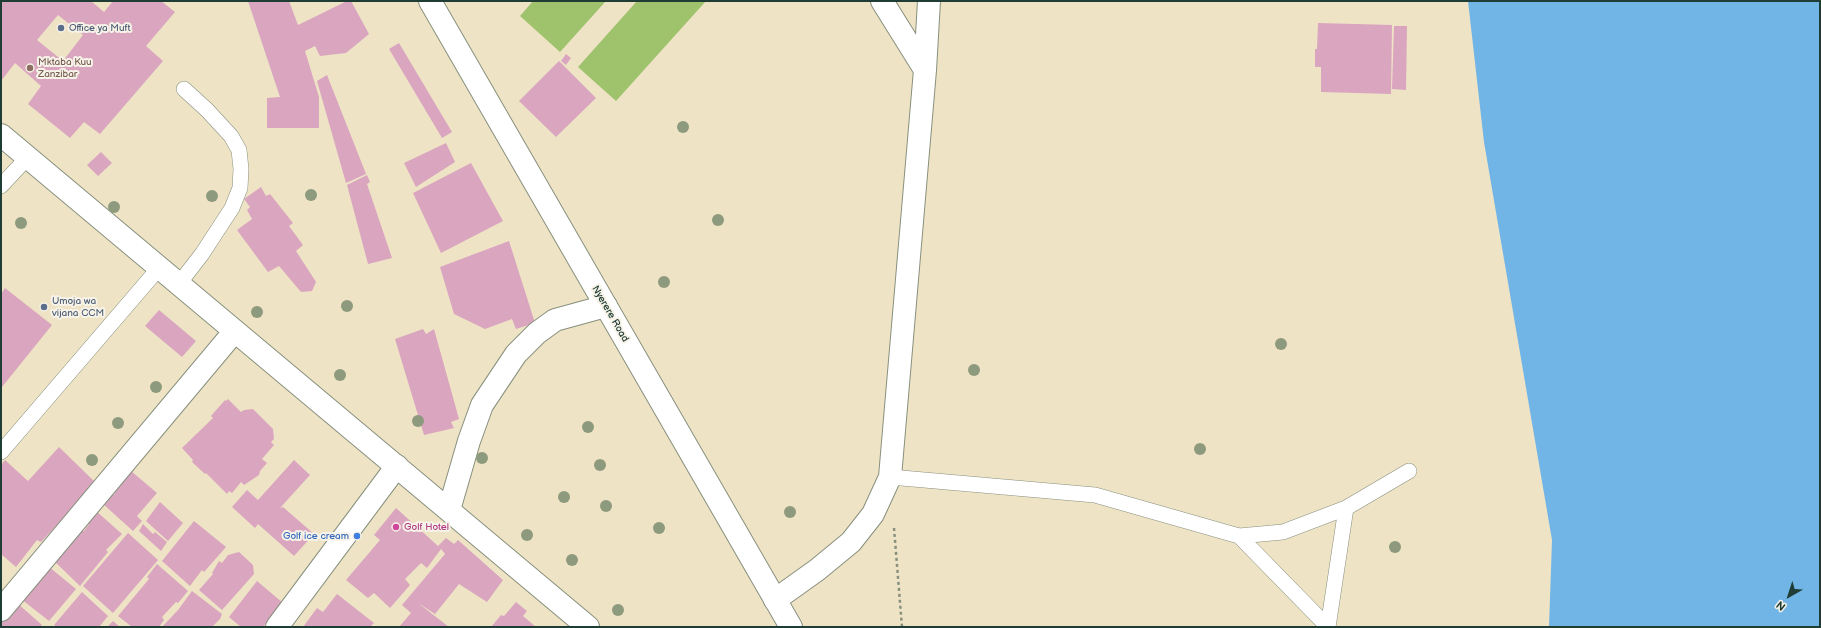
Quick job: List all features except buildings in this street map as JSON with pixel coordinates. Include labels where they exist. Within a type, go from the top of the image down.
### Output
[{"type":"street","name":"Nyerere Road","points":[[430,1],[791,627]]},
{"type":"street","points":[[882,1],[926,70]]},
{"type":"street","points":[[775,600],[817,570],[851,542],[873,514],[890,477],[926,70],[929,1]]},
{"type":"street","points":[[1,134],[178,285],[397,466],[588,627]]},
{"type":"street","points":[[449,510],[469,441],[482,406],[516,354],[537,333],[555,320],[606,306]]},
{"type":"street","points":[[1,610],[234,332]]},
{"type":"street","points":[[277,627],[397,466]]},
{"type":"lane","points":[[178,285],[202,254],[232,208],[240,188],[241,169],[239,150],[231,136],[207,110],[184,89]]},
{"type":"lane","points":[[1,186],[28,157]]},
{"type":"lane","points":[[1,452],[159,268]]},
{"type":"lane","points":[[890,477],[1095,495],[1239,536],[1284,532],[1346,508],[1409,471]]},
{"type":"lane","points":[[1328,627],[1346,508]]},
{"type":"lane","points":[[1239,536],[1328,627]]},
{"type":"path","points":[[894,524],[902,627]]},
{"type":"green space","points":[[533,1],[606,1],[560,52],[520,16]]},
{"type":"green space","points":[[637,1],[706,1],[616,101],[578,67]]},
{"type":"water","points":[[1468,1],[1820,1],[1820,627],[1549,627],[1552,540],[1484,142]]},
{"type":"place","name":"Office ya Muft","points":[[61,28]]},
{"type":"place","name":"Mktaba Kuu Zanzibar","points":[[30,68]]},
{"type":"place","name":"Umoja wa vijana CCM","points":[[44,307]]},
{"type":"place","name":"Golf Hotel","points":[[396,527]]},
{"type":"place","name":"Golf ice cream","points":[[357,536]]}]
